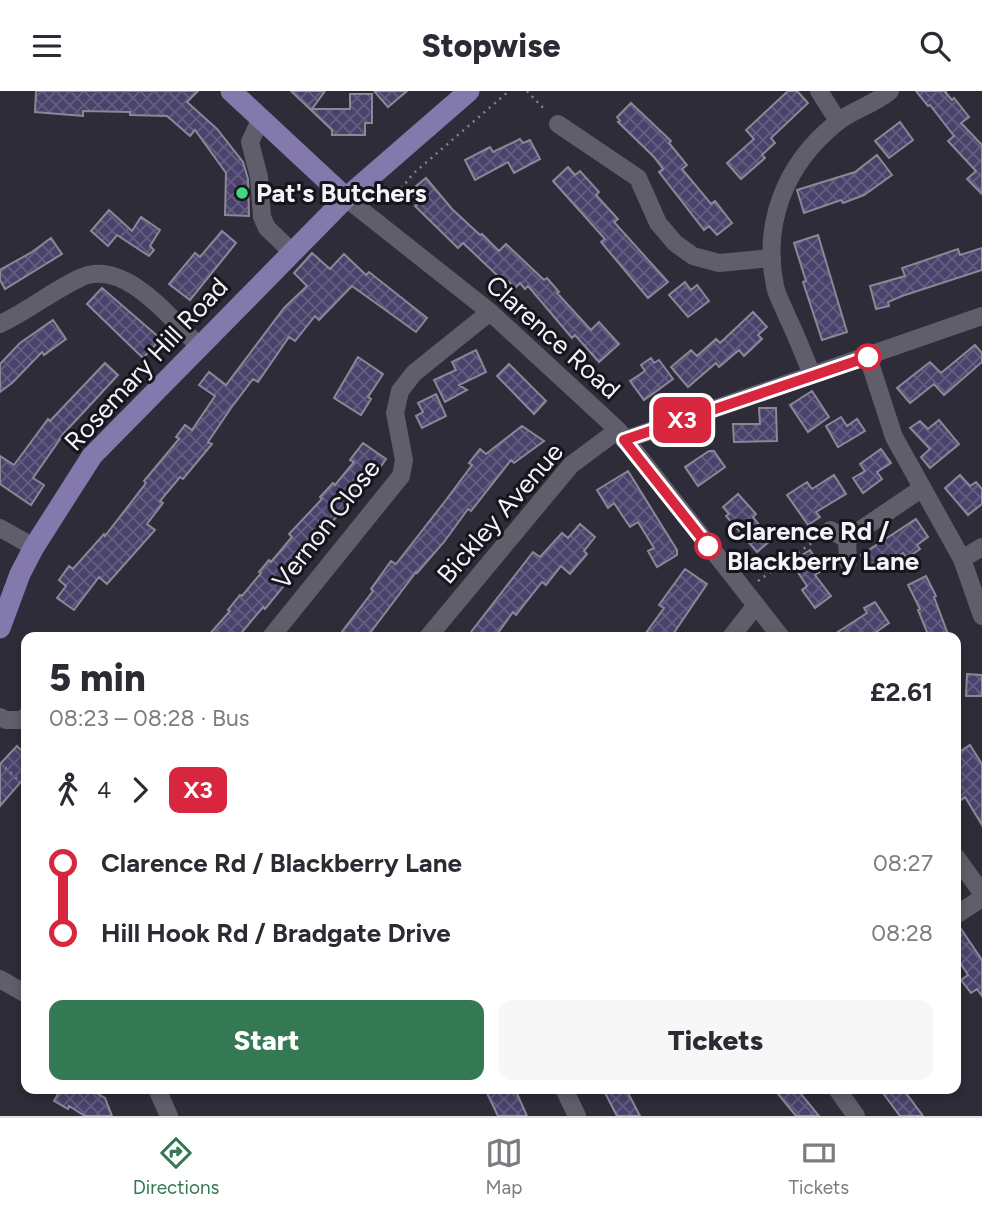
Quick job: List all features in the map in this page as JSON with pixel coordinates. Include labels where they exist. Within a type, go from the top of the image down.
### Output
[{"type":"main road","points":[[231,91],[346,198]]},
{"type":"main road","name":"Rosemary Hill Road","points":[[0,628],[20,574],[34,547],[92,456],[346,198],[469,91]]},
{"type":"street","points":[[819,91],[838,121]]},
{"type":"street","points":[[812,375],[775,288],[772,258],[775,217],[784,187],[798,162],[816,141],[838,121],[890,91]]},
{"type":"street","points":[[261,118],[250,142],[259,177],[262,218],[267,228],[292,252]]},
{"type":"street","points":[[558,124],[638,178],[658,223],[675,243],[693,256],[719,263],[772,258]]},
{"type":"street","name":"Clarence Road","points":[[346,198],[490,312],[621,435],[777,632]]},
{"type":"street","points":[[0,324],[83,277],[109,274],[134,284],[200,346]]},
{"type":"street","name":"Vernon Close","points":[[275,632],[401,476],[404,460],[395,413],[400,391],[414,373],[490,312]]},
{"type":"street","name":"Bickley Avenue","points":[[432,632],[571,465],[621,435],[868,357],[982,316]]},
{"type":"street","points":[[868,357],[894,437],[962,559],[982,616]]},
{"type":"street","points":[[847,539],[921,489]]},
{"type":"street","points":[[0,528],[34,547]]},
{"type":"street","points":[[830,530],[847,539]]},
{"type":"street","points":[[847,539],[849,562]]},
{"type":"street","points":[[962,559],[982,547]]},
{"type":"street","points":[[733,632],[750,598]]},
{"type":"street","points":[[0,717],[6,720],[21,720]]},
{"type":"street","points":[[961,864],[982,895],[961,911]]},
{"type":"street","points":[[0,979],[21,991]]},
{"type":"street","points":[[159,1094],[169,1116]]},
{"type":"street","points":[[566,1094],[577,1116]]},
{"type":"street","points":[[841,1094],[856,1116]]},
{"type":"path","points":[[366,180],[393,190],[403,187],[414,173],[509,91]]},
{"type":"path","points":[[527,91],[558,124]]},
{"type":"path","points":[[750,598],[830,530]]},
{"type":"path","points":[[0,763],[21,782]]},
{"type":"building","points":[[36,91],[198,91],[187,102],[217,129],[243,162],[248,179],[249,216],[225,215],[226,173],[195,130],[190,136],[167,116],[130,115],[130,112],[83,111],[83,116],[35,112]]},
{"type":"building","points":[[291,91],[325,91],[312,109],[350,109],[350,94],[372,94],[372,123],[365,123],[365,135],[332,135],[332,130]]},
{"type":"building","points":[[374,91],[407,91],[388,107]]},
{"type":"building","points":[[788,91],[797,91],[808,103],[771,138],[775,143],[762,155],[765,158],[741,179],[727,163],[754,139],[746,130]]},
{"type":"building","points":[[916,91],[947,91],[945,92],[952,100],[954,98],[969,117],[961,123],[982,145],[982,194],[967,179],[976,171],[948,141],[954,136]]},
{"type":"building","points":[[631,103],[671,141],[669,143],[687,165],[682,169],[711,204],[715,201],[732,223],[717,235],[709,226],[704,230],[659,172],[663,169],[654,157],[618,122],[620,121],[617,117]]},
{"type":"building","points":[[900,122],[913,140],[889,158],[875,141]]},
{"type":"building","points":[[520,139],[523,143],[530,140],[540,159],[514,173],[508,162],[475,180],[465,160],[490,147],[493,152]]},
{"type":"building","points":[[877,155],[892,175],[864,195],[804,213],[797,190],[855,172]]},
{"type":"building","points":[[568,167],[575,175],[580,171],[599,192],[596,195],[618,219],[614,222],[668,282],[648,298],[601,242],[605,239],[553,181]]},
{"type":"building","points":[[426,178],[452,209],[480,235],[499,251],[506,244],[544,280],[547,278],[591,330],[599,322],[619,344],[599,362],[575,335],[572,338],[528,286],[525,289],[520,283],[515,288],[503,276],[500,278],[463,243],[458,248],[415,206],[418,203],[409,192]]},
{"type":"building","points":[[109,210],[132,231],[141,217],[160,230],[150,246],[154,250],[149,256],[117,235],[108,246],[91,231]]},
{"type":"building","points":[[222,231],[236,243],[190,300],[169,284],[195,253],[200,257]]},
{"type":"building","points":[[818,235],[847,332],[822,340],[803,282],[806,281],[794,243]]},
{"type":"building","points":[[51,238],[62,254],[5,289],[0,280],[0,270]]},
{"type":"building","points":[[982,248],[982,270],[902,296],[888,302],[889,306],[876,309],[870,286],[905,276],[902,268],[958,249],[960,255]]},
{"type":"building","points":[[312,253],[330,269],[344,254],[366,275],[369,272],[427,318],[416,332],[352,286],[319,320],[315,316],[295,341],[289,337],[258,382],[253,379],[231,408],[208,442],[212,444],[183,479],[180,477],[160,501],[163,503],[147,524],[155,530],[107,584],[99,577],[74,610],[57,598],[66,586],[59,580],[69,566],[73,569],[104,534],[105,536],[146,483],[144,481],[179,439],[176,437],[185,425],[192,430],[215,396],[199,385],[209,372],[226,385],[284,308],[307,286],[294,273]]},
{"type":"building","points":[[685,282],[691,290],[697,285],[709,301],[688,317],[669,295]]},
{"type":"building","points":[[102,288],[161,339],[143,358],[87,304]]},
{"type":"building","points":[[753,312],[767,327],[758,335],[762,339],[744,356],[739,350],[719,367],[716,363],[688,387],[671,367],[691,350],[697,356],[716,339],[720,343]]},
{"type":"building","points":[[53,320],[66,339],[44,355],[42,352],[0,392],[0,364],[20,343]]},
{"type":"building","points":[[975,345],[982,353],[982,362],[944,395],[934,384],[910,403],[897,388],[930,362],[941,373]]},
{"type":"building","points":[[476,350],[486,372],[459,385],[467,390],[445,402],[434,380],[456,370],[452,362]]},
{"type":"building","points":[[358,357],[383,374],[368,397],[371,399],[361,415],[334,398]]},
{"type":"building","points":[[651,358],[654,363],[659,360],[673,379],[644,400],[630,381],[645,371],[641,365]]},
{"type":"building","points":[[105,363],[118,375],[65,432],[33,478],[44,485],[31,505],[0,484],[0,456],[14,465],[48,419],[50,421]]},
{"type":"building","points":[[509,364],[546,401],[534,414],[497,376]]},
{"type":"building","points":[[812,391],[829,417],[808,432],[790,405]]},
{"type":"building","points":[[436,394],[446,416],[422,428],[416,416],[423,412],[418,403]]},
{"type":"building","points":[[759,408],[776,408],[777,441],[734,442],[733,424],[760,424]]},
{"type":"building","points":[[841,417],[847,426],[857,419],[865,431],[838,447],[826,426]]},
{"type":"building","points":[[939,420],[959,444],[930,468],[921,457],[930,449],[910,428],[920,421],[928,429]]},
{"type":"building","points":[[522,426],[544,441],[514,463],[511,460],[471,511],[468,509],[444,542],[416,572],[371,632],[342,632],[373,591],[371,589],[391,561],[396,564],[446,500],[472,465],[469,463],[480,449],[486,454]]},
{"type":"building","points":[[363,443],[386,459],[304,553],[308,556],[265,609],[263,607],[242,632],[211,632],[269,560],[271,562],[292,537],[289,534],[322,499],[320,497],[333,483],[335,485],[354,462],[350,460]]},
{"type":"building","points":[[881,449],[891,463],[877,472],[882,479],[863,493],[853,478],[865,471],[860,464]]},
{"type":"building","points":[[709,451],[714,451],[725,467],[698,486],[685,467]]},
{"type":"building","points":[[628,471],[677,550],[677,555],[657,567],[648,551],[654,548],[638,522],[630,527],[614,503],[608,508],[597,490]]},
{"type":"building","points":[[834,475],[846,494],[816,512],[820,517],[808,525],[787,495],[807,482],[812,489]]},
{"type":"building","points":[[960,475],[970,486],[976,482],[982,489],[982,504],[968,515],[945,488]]},
{"type":"building","points":[[738,494],[756,514],[753,517],[771,540],[757,552],[726,516],[729,514],[723,507]]},
{"type":"building","points":[[916,519],[928,537],[917,545],[920,549],[907,558],[903,553],[872,572],[861,555]]},
{"type":"building","points":[[580,524],[595,537],[584,551],[587,554],[570,574],[561,566],[546,585],[542,582],[516,615],[513,612],[499,632],[471,632],[533,552],[540,557],[562,533],[568,538]]},
{"type":"building","points":[[810,550],[823,570],[815,575],[831,596],[815,608],[802,590],[807,586],[791,562]]},
{"type":"building","points":[[685,569],[707,584],[674,632],[647,632],[664,608],[659,605]]},
{"type":"building","points":[[926,576],[936,596],[934,597],[947,632],[927,632],[918,610],[920,609],[908,585]]},
{"type":"building","points":[[875,602],[889,623],[876,632],[838,632],[867,613],[864,608]]},
{"type":"building","points":[[967,674],[982,675],[982,696],[966,696]]},
{"type":"building","points":[[970,745],[982,764],[982,825],[965,797],[961,800],[961,751]]},
{"type":"building","points":[[17,746],[21,750],[21,782],[0,806],[0,764]]},
{"type":"building","points":[[961,929],[982,960],[982,996],[977,989],[971,993],[961,980],[968,975],[961,964]]},
{"type":"building","points":[[58,1094],[98,1094],[105,1098],[112,1116],[85,1116],[54,1101]]},
{"type":"building","points":[[487,1094],[517,1094],[527,1116],[498,1116]]},
{"type":"building","points":[[606,1094],[629,1094],[640,1116],[617,1116]]},
{"type":"building","points":[[778,1094],[801,1094],[819,1116],[796,1116]]},
{"type":"building","points":[[884,1094],[907,1094],[923,1116],[900,1116]]},
{"type":"bus line","name":"X3","points":[[708,546],[624,440],[868,357]]},
{"type":"place","name":"Pat's Butchers","points":[[242,193]]},
{"type":"place","name":"Clarence Rd / Blackberry Lane","points":[[708,546]]}]
